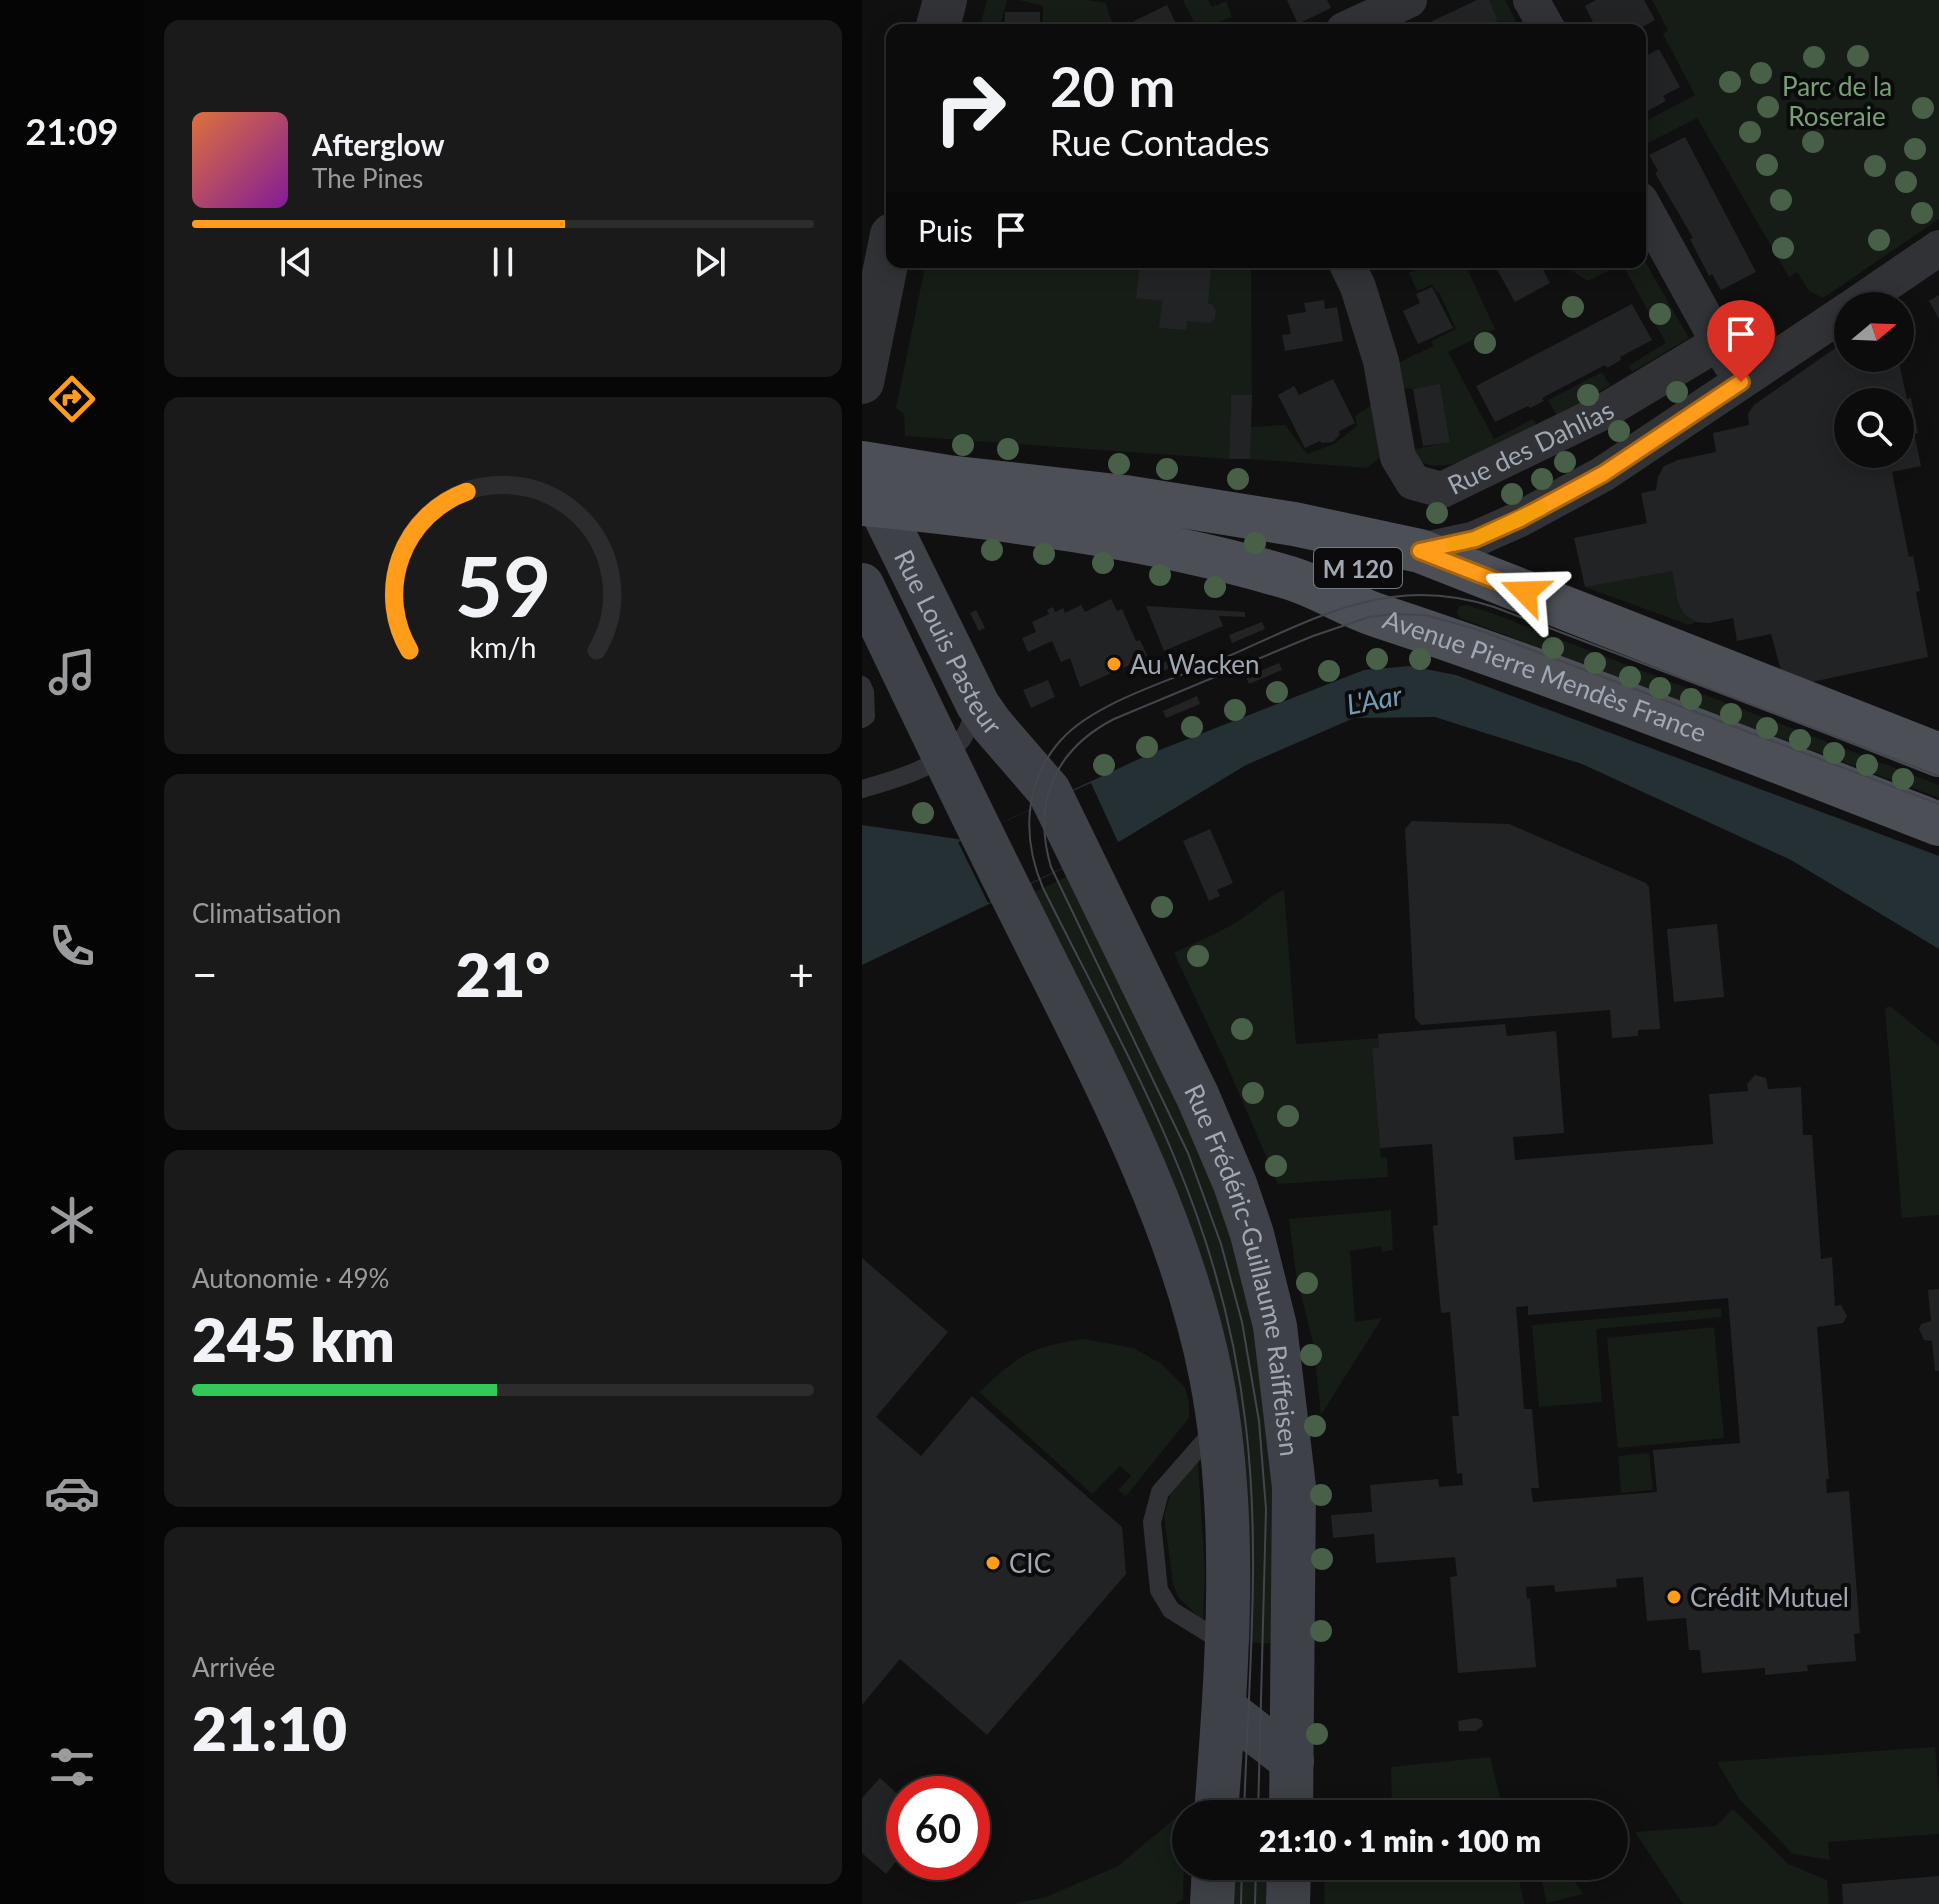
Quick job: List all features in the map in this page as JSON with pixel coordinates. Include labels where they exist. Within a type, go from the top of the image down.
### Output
[{"type":"main road","points":[[862,463],[948,477],[1156,501],[1294,524],[1420,551],[1939,755]]},
{"type":"main road","name":"Avenue Pierre Mendès France","points":[[868,497],[1103,536],[1200,555],[1294,579],[1353,606],[1488,653],[1939,824]]},
{"type":"main road","name":"Rue Louis Pasteur","points":[[868,497],[978,705],[1049,791],[1082,863]]},
{"type":"main road","name":"M 120","points":[[1294,579],[1353,569],[1420,551]]},
{"type":"main road","name":"Rue Louis Pasteur","points":[[862,585],[973,819]]},
{"type":"main road","name":"Rue Frédéric-Guillaume Raiffeisen","points":[[973,819],[1110,1094],[1167,1228],[1200,1329],[1219,1424],[1228,1571],[1224,1708],[1217,1800]]},
{"type":"main road","name":"Rue Frédéric-Guillaume Raiffeisen","points":[[1082,863],[1198,1097],[1235,1184],[1252,1234],[1275,1326],[1290,1438],[1295,1545],[1291,1800]]},
{"type":"main road","points":[[1224,1708],[1261,1710],[1293,1705]]},
{"type":"main road","points":[[1224,1708],[1292,1761]]},
{"type":"main road","points":[[1212,1904],[1213,1880]]},
{"type":"main road","points":[[1288,1904],[1289,1880]]},
{"type":"street","points":[[939,24],[945,0]]},
{"type":"street","points":[[1357,24],[1409,0]]},
{"type":"street","points":[[1531,0],[1545,24]]},
{"type":"street","points":[[1646,211],[1741,382]]},
{"type":"street","points":[[1875,292],[1939,248]]},
{"type":"street","points":[[862,379],[871,290],[886,251]]},
{"type":"street","name":"Rue des Dahlias","points":[[1349,268],[1358,287],[1381,361],[1398,457],[1413,482],[1442,490],[1603,412],[1718,343]]},
{"type":"street","name":"M 120","points":[[1420,551],[1475,539],[1520,519],[1603,474],[1834,319]]},
{"type":"lane","points":[[862,685],[863,720]]},
{"type":"lane","points":[[862,789],[884,783],[944,757],[962,740],[978,705]]},
{"type":"lane","points":[[1219,1424],[1160,1492],[1152,1522],[1159,1590],[1171,1610],[1226,1644]]},
{"type":"green space","points":[[987,0],[1007,0],[1001,24],[981,24]]},
{"type":"green space","points":[[1019,0],[1106,3],[1112,24],[1043,24],[1043,6]]},
{"type":"green space","points":[[1183,0],[1208,0],[1212,7],[1226,1],[1232,17],[1214,24],[1195,24]]},
{"type":"green space","points":[[1489,0],[1505,0],[1518,24],[1490,24],[1498,20]]},
{"type":"green space","name":"Parc de la Roseraie","points":[[1652,0],[1939,0],[1939,219],[1823,298],[1809,291],[1797,272],[1789,277],[1697,118],[1646,144],[1646,121],[1695,95],[1663,34],[1668,30]]},
{"type":"green space","points":[[1646,263],[1689,338],[1632,372],[1628,366],[1666,343],[1624,268],[1646,268]]},
{"type":"green space","points":[[925,268],[1251,268],[1252,395],[1231,395],[1229,459],[905,436],[904,414],[896,408]]},
{"type":"green space","points":[[1420,268],[1467,268],[1495,329],[1448,352],[1494,439],[1533,419],[1539,429],[1482,455],[1450,464],[1424,463],[1408,451],[1450,441],[1440,385],[1397,388],[1392,366],[1433,346],[1432,341],[1456,329],[1439,292],[1432,285],[1417,291],[1409,273]]},
{"type":"green space","points":[[1576,268],[1614,268],[1588,281],[1571,270]]},
{"type":"green space","points":[[1602,372],[1610,385],[1558,418],[1548,400]]},
{"type":"green space","points":[[1376,402],[1385,453],[1367,468],[1250,459],[1250,427],[1285,425],[1307,454],[1334,444],[1357,426],[1355,416]]},
{"type":"green space","points":[[1672,570],[1681,605],[1696,622],[1689,625],[1585,587]]},
{"type":"green space","points":[[1467,605],[1939,785],[1939,798],[1460,618],[1457,613],[1459,606]]},
{"type":"green space","points":[[1072,874],[1186,1102],[1264,1323],[1284,1644],[1239,1642],[1236,1465],[1026,896]]},
{"type":"green space","points":[[1284,890],[1296,1044],[1379,1038],[1379,1047],[1372,1048],[1381,1158],[1387,1157],[1388,1177],[1278,1184],[1174,953],[1230,926]]},
{"type":"green space","points":[[1890,1006],[1939,1046],[1939,1215],[1902,1218],[1885,1008]]},
{"type":"green space","points":[[1391,1210],[1393,1250],[1382,1252],[1381,1246],[1350,1251],[1355,1322],[1382,1318],[1321,1415],[1313,1342],[1296,1274],[1289,1219]]},
{"type":"green space","points":[[1721,1308],[1722,1317],[1596,1329],[1602,1402],[1539,1407],[1532,1325]]},
{"type":"green space","points":[[1714,1327],[1724,1438],[1618,1448],[1607,1338]]},
{"type":"green space","points":[[1084,1339],[1133,1348],[1160,1363],[1185,1388],[1189,1402],[1189,1418],[1126,1496],[1118,1490],[1131,1476],[1120,1466],[1092,1494],[979,1392],[1026,1355],[1050,1345]]},
{"type":"green space","points":[[1649,1453],[1653,1490],[1621,1493],[1618,1456]]},
{"type":"green space","points":[[1198,1461],[1205,1572],[1203,1621],[1178,1597],[1173,1584],[1164,1516],[1171,1492]]},
{"type":"green space","points":[[1935,1747],[1939,1834],[1828,1842],[1830,1860],[1793,1854],[1739,1799],[1717,1762]]},
{"type":"green space","points":[[1490,1757],[1501,1800],[1392,1800],[1391,1767]]},
{"type":"green space","points":[[1733,1809],[1788,1864],[1827,1880],[1829,1904],[1683,1904],[1635,1832],[1716,1826]]},
{"type":"green space","points":[[1172,1821],[1172,1880],[1184,1880],[1183,1899],[1175,1904],[1013,1904],[1046,1897],[1118,1866]]},
{"type":"green space","points":[[1223,1880],[1276,1880],[1275,1904],[1222,1904]]},
{"type":"green space","points":[[1325,1880],[1519,1880],[1524,1904],[1324,1904]]},
{"type":"green space","points":[[1541,1880],[1574,1880],[1583,1894],[1547,1903]]},
{"type":"water","name":"L'Aar","points":[[1410,666],[1456,675],[1939,856],[1939,949],[1791,860],[1582,764],[1435,717],[1354,718],[1246,765],[1122,840],[862,965],[862,825],[964,840],[1152,753],[1364,670]]},
{"type":"pier","points":[[1091,783],[1118,842],[988,903],[958,842]]},
{"type":"building","points":[[1287,0],[1327,0],[1331,8],[1298,24]]},
{"type":"building","points":[[1477,0],[1489,0],[1498,20],[1490,24],[1426,24]]},
{"type":"building","points":[[1596,0],[1644,0],[1655,20],[1646,25],[1594,24],[1585,6]]},
{"type":"building","points":[[1167,5],[1176,24],[1135,24],[1134,21]]},
{"type":"building","points":[[1005,12],[1040,12],[1040,24],[1004,24]]},
{"type":"building","points":[[1659,49],[1680,87],[1663,96],[1666,101],[1646,112],[1646,56]]},
{"type":"building","points":[[1685,137],[1756,272],[1721,290],[1712,274],[1709,276],[1690,239],[1693,238],[1655,173],[1658,171],[1649,155]]},
{"type":"building","points":[[1139,268],[1211,268],[1208,304],[1216,310],[1215,319],[1210,323],[1187,321],[1186,330],[1159,328],[1162,301],[1136,298]]},
{"type":"building","points":[[1496,268],[1542,268],[1550,283],[1515,302]]},
{"type":"building","points":[[1432,287],[1453,328],[1418,344],[1403,311],[1420,303],[1416,294]]},
{"type":"building","points":[[1939,295],[1939,319],[1929,301]]},
{"type":"building","points":[[1324,300],[1325,309],[1337,307],[1343,341],[1285,351],[1282,335],[1291,334],[1287,315],[1306,312],[1304,303]]},
{"type":"building","points":[[1632,304],[1652,340],[1620,357],[1621,360],[1607,368],[1605,365],[1542,398],[1544,401],[1495,422],[1476,386]]},
{"type":"building","points":[[1834,349],[1834,372],[1901,372],[1905,388],[1834,388],[1834,468],[1911,468],[1892,472],[1909,557],[1913,556],[1920,591],[1916,592],[1928,657],[1807,683],[1782,674],[1771,634],[1737,641],[1733,618],[1696,622],[1684,614],[1678,603],[1672,571],[1585,587],[1574,538],[1647,523],[1641,493],[1656,490],[1664,466],[1716,452],[1713,433],[1749,425],[1748,414],[1754,405]]},
{"type":"building","points":[[1333,379],[1355,423],[1339,431],[1333,442],[1320,441],[1305,448],[1278,395],[1294,386],[1299,395]]},
{"type":"building","points":[[1440,384],[1450,442],[1423,446],[1413,389]]},
{"type":"building","points":[[1231,395],[1252,395],[1250,459],[1229,459]]},
{"type":"building","points":[[1914,433],[1921,466],[1914,467]]},
{"type":"building","points":[[1111,599],[1117,611],[1122,609],[1136,641],[1140,640],[1148,657],[1080,687],[1070,658],[1061,662],[1052,641],[1028,652],[1022,638],[1036,632],[1032,622],[1049,614],[1047,610],[1053,607],[1055,612],[1063,608],[1065,613],[1081,605],[1085,612]]},
{"type":"building","points":[[1146,606],[1245,612],[1245,617],[1219,616],[1223,626],[1164,651]]},
{"type":"building","points":[[976,610],[985,628],[979,631],[970,613]]},
{"type":"building","points":[[1262,622],[1265,629],[1232,643],[1229,635]]},
{"type":"building","points":[[1180,656],[1183,663],[1149,676],[1147,669]]},
{"type":"building","points":[[1279,663],[1282,670],[1249,684],[1246,677]]},
{"type":"building","points":[[1048,680],[1055,697],[1031,708],[1023,690]]},
{"type":"building","points":[[1197,696],[1200,704],[1166,718],[1163,711]]},
{"type":"building","points":[[1412,821],[1509,824],[1646,883],[1649,887],[1660,1029],[1638,1030],[1638,1036],[1612,1038],[1610,1010],[1421,1025],[1415,1018],[1405,829]]},
{"type":"building","points":[[1210,829],[1233,883],[1217,890],[1220,896],[1209,901],[1183,841]]},
{"type":"building","points":[[1717,924],[1724,997],[1674,1002],[1667,929]]},
{"type":"building","points":[[1505,1024],[1507,1036],[1556,1031],[1564,1133],[1513,1137],[1515,1160],[1713,1144],[1709,1094],[1748,1091],[1747,1084],[1755,1075],[1766,1078],[1768,1089],[1801,1087],[1803,1135],[1812,1135],[1821,1259],[1832,1257],[1835,1306],[1841,1305],[1847,1316],[1843,1323],[1817,1327],[1829,1479],[1826,1479],[1827,1493],[1849,1491],[1860,1633],[1854,1634],[1856,1661],[1807,1665],[1808,1671],[1765,1675],[1765,1668],[1702,1673],[1700,1650],[1689,1650],[1686,1618],[1647,1621],[1643,1577],[1616,1579],[1617,1587],[1555,1592],[1554,1585],[1526,1587],[1527,1599],[1530,1598],[1536,1667],[1458,1673],[1450,1577],[1457,1576],[1455,1557],[1376,1563],[1374,1534],[1333,1538],[1331,1515],[1372,1512],[1370,1485],[1438,1479],[1439,1487],[1463,1485],[1462,1473],[1457,1474],[1452,1416],[1459,1416],[1450,1312],[1441,1313],[1433,1226],[1438,1225],[1432,1144],[1380,1148],[1372,1048],[1379,1047],[1378,1034]],"holes":[[[1728,1298],[1740,1443],[1653,1450],[1657,1492],[1533,1502],[1531,1488],[1539,1488],[1532,1409],[1524,1409],[1516,1307],[1528,1306],[1528,1315]]]},
{"type":"building","name":"CIC","points":[[862,1258],[948,1332],[876,1417],[921,1456],[972,1396],[1122,1527],[1126,1574],[987,1735],[900,1659],[862,1705]]},
{"type":"building","points":[[1939,1289],[1939,1371],[1935,1371],[1932,1341],[1924,1340],[1919,1329],[1921,1324],[1931,1321],[1928,1290]]},
{"type":"building","points":[[1482,1720],[1483,1726],[1476,1731],[1459,1731],[1458,1721]]},
{"type":"building","points":[[880,1778],[886,1784],[886,1874],[862,1853],[862,1798]]},
{"type":"building","points":[[1939,1876],[1939,1904],[1843,1904],[1842,1884]]},
{"type":"tram line","points":[[1245,1800],[1253,1523],[1246,1427],[1228,1320],[1197,1216],[1164,1132],[1036,869],[1029,831],[1030,811],[1033,792],[1048,756],[1076,726],[1136,693],[1349,606],[1392,597],[1431,595],[1494,607],[1939,776]]},
{"type":"tram line","points":[[1258,1800],[1266,1509],[1259,1421],[1242,1322],[1221,1244],[1188,1153],[1051,867],[1044,821],[1053,781],[1063,763],[1076,746],[1114,719],[1313,636],[1369,617],[1425,615],[1476,629],[1939,804]]},
{"type":"tram line","points":[[1241,1904],[1242,1880]]},
{"type":"tram line","points":[[1255,1904],[1256,1880]]},
{"type":"slow traffic","points":[[1453,544],[1475,539],[1541,508]]},
{"type":"place","name":"Au Wacken","points":[[1114,664]]},
{"type":"place","name":"CIC","points":[[993,1563]]},
{"type":"place","name":"Crédit Mutuel","points":[[1674,1597]]},
{"type":"route","points":[[1525,592],[1420,551],[1475,539],[1520,519],[1603,474],[1741,382]]}]
